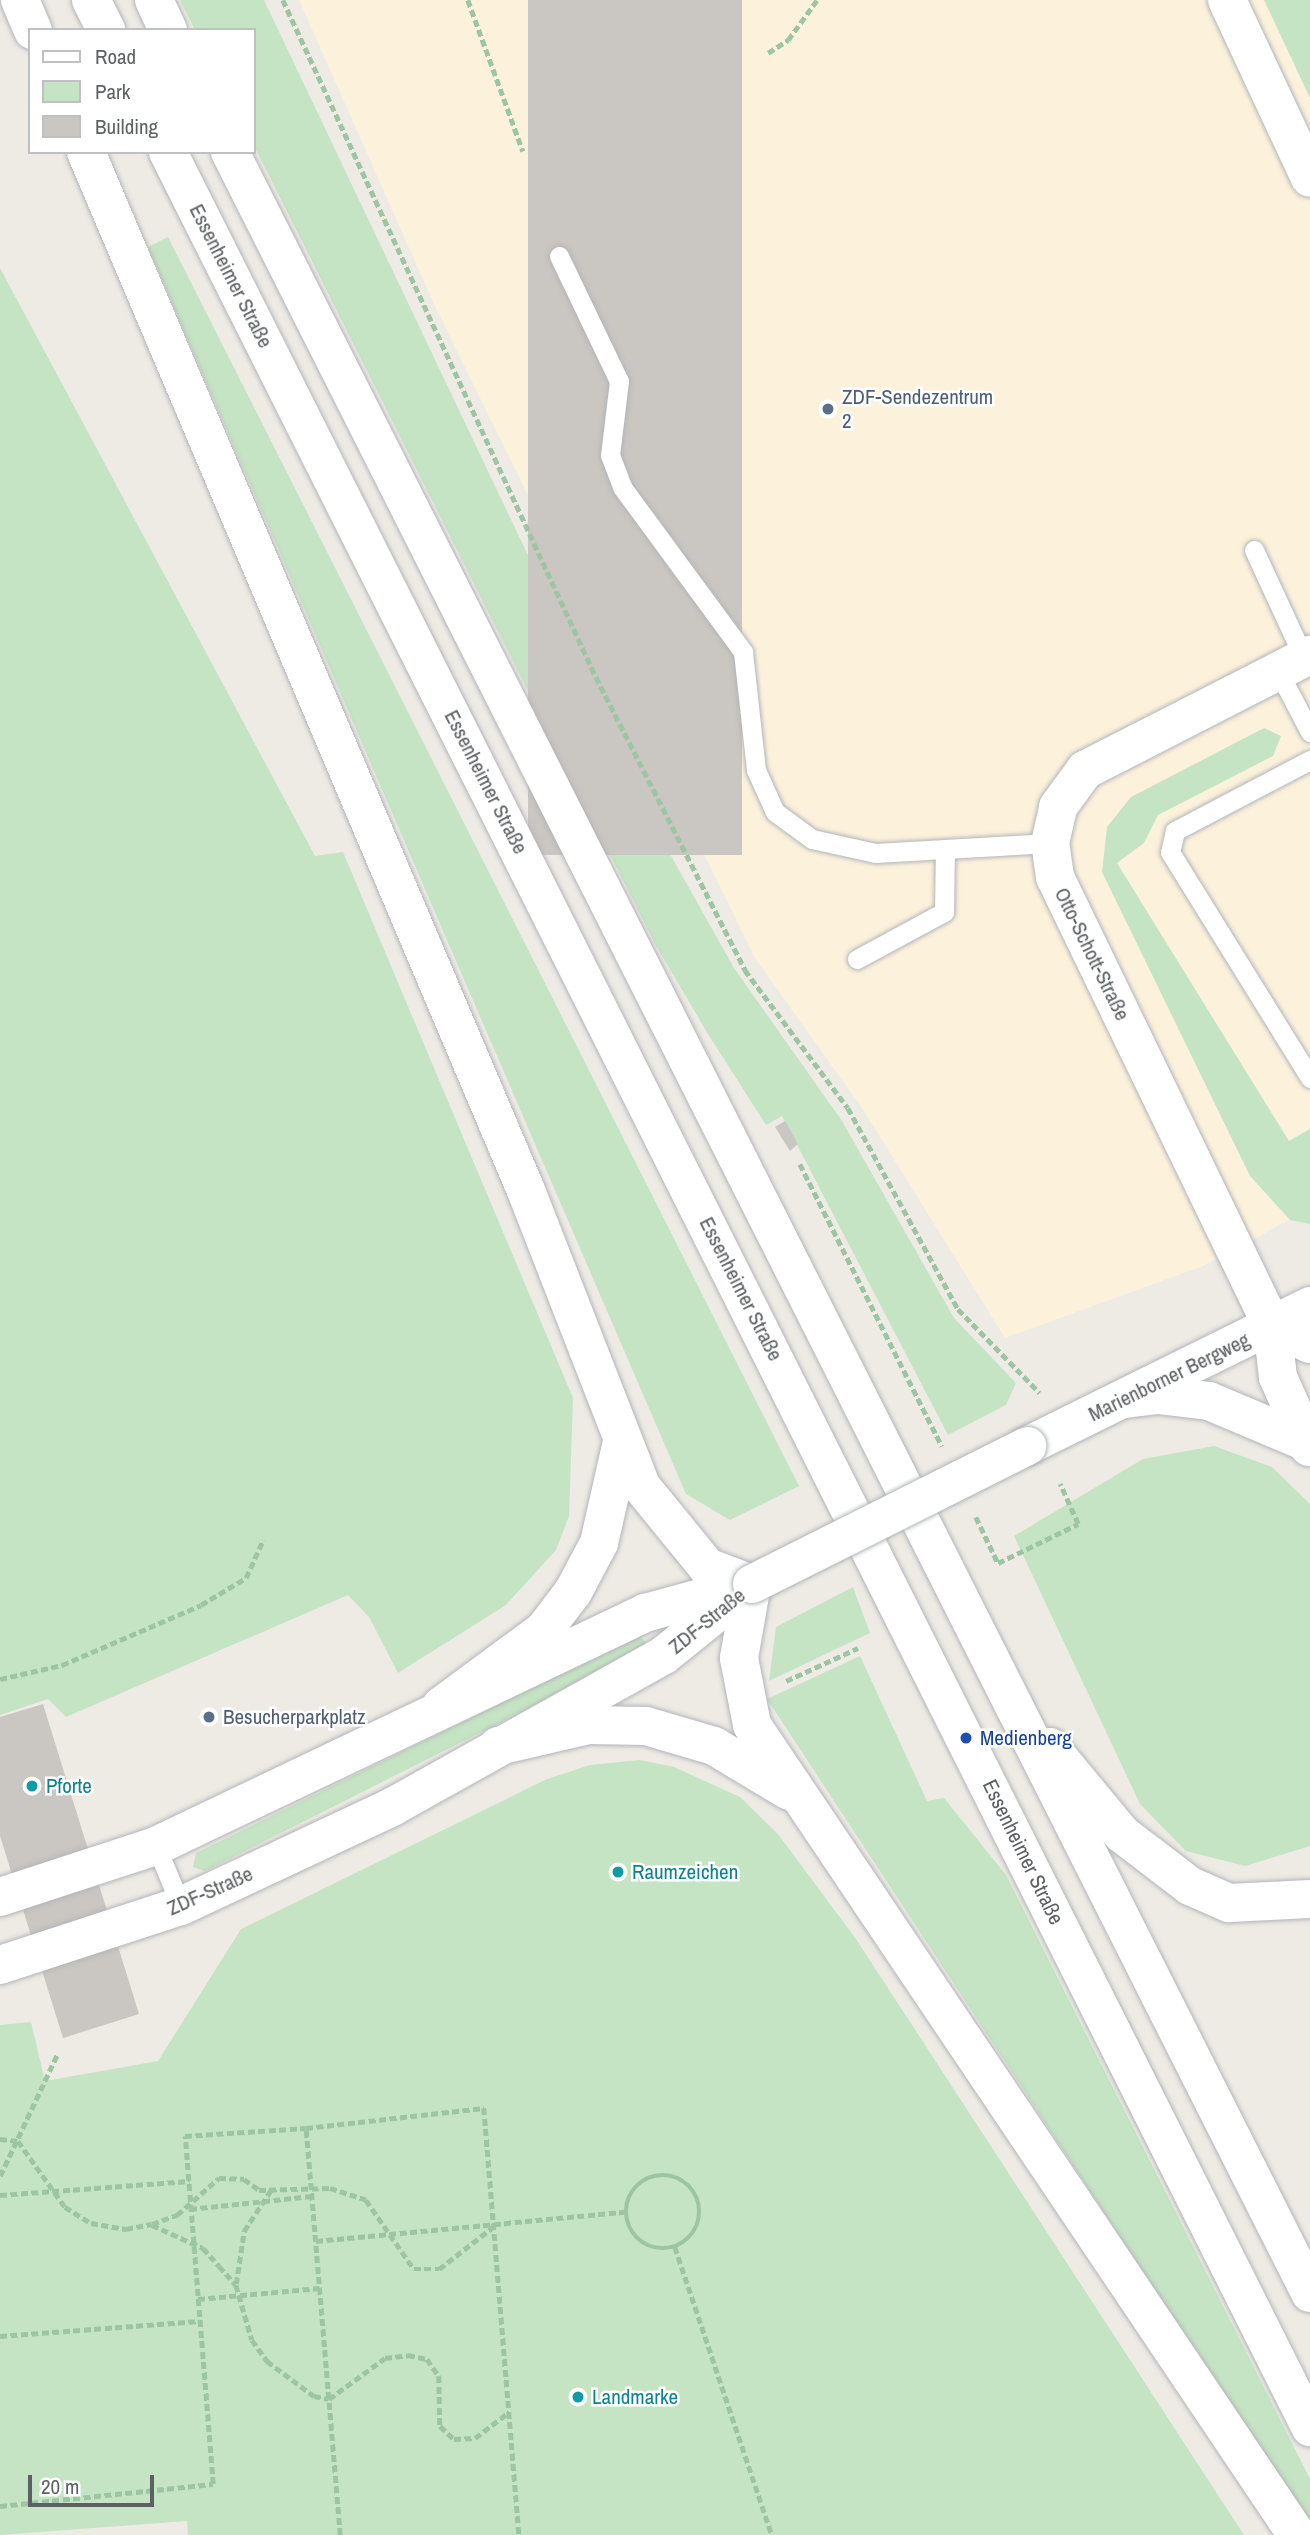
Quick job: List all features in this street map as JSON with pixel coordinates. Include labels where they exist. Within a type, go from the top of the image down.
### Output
[{"type":"main road","points":[[20,0],[32,28]]},
{"type":"main road","points":[[91,0],[105,28]]},
{"type":"main road","points":[[154,0],[168,28]]},
{"type":"main road","points":[[1227,0],[1310,178]]},
{"type":"main road","points":[[87,154],[516,1168],[622,1442],[654,1509],[681,1543],[707,1567],[752,1584],[739,1658],[744,1704],[802,1800],[1297,2535]]},
{"type":"main road","name":"Essenheimer Straße","points":[[169,154],[1310,2427]]},
{"type":"main road","points":[[231,154],[1310,2293]]},
{"type":"main road","name":"Otto-Schott-Straße","points":[[1297,662],[1085,771],[1058,807],[1050,843],[1055,877],[1272,1326],[1278,1377],[1308,1445]]},
{"type":"main road","name":"Marienborner Bergweg","points":[[752,1584],[1310,1306]]},
{"type":"main road","points":[[1272,1326],[1310,1344]]},
{"type":"main road","points":[[1125,1399],[1160,1395],[1209,1401],[1308,1445]]},
{"type":"main road","points":[[441,1706],[544,1630],[573,1592],[599,1543],[622,1442]]},
{"type":"main road","name":"ZDF-Straße","points":[[0,1897],[156,1846],[441,1706],[645,1613],[752,1584]]},
{"type":"main road","name":"ZDF-Straße","points":[[0,1965],[181,1906],[394,1806],[673,1649],[752,1584]]},
{"type":"main road","points":[[1008,1697],[1152,1863],[1229,1903],[1310,1899]]},
{"type":"main road","points":[[498,1746],[589,1725],[646,1726],[714,1746],[802,1800]]},
{"type":"lane","points":[[559,256],[619,381],[610,455],[622,487],[743,652],[756,769],[775,812],[812,839],[875,853],[1050,843]]},
{"type":"lane","points":[[1254,550],[1297,662],[1310,732]]},
{"type":"lane","points":[[1310,760],[1175,831],[1170,852],[1310,1079]]},
{"type":"lane","points":[[857,959],[944,912],[945,851]]},
{"type":"lane","points":[[156,1846],[181,1906]]},
{"type":"path","points":[[283,0],[584,652],[746,970],[848,1108],[958,1309],[1040,1393]]},
{"type":"path","points":[[468,0],[523,151]]},
{"type":"path","points":[[768,53],[788,40],[817,0]]},
{"type":"path","points":[[800,1164],[944,1451]]},
{"type":"path","points":[[974,1514],[999,1563],[1078,1524],[1060,1484]]},
{"type":"path","points":[[0,1679],[62,1665],[201,1605],[246,1578],[263,1540]]},
{"type":"path","points":[[777,1685],[858,1648]]},
{"type":"path","points":[[0,2176],[57,2055]]},
{"type":"path","points":[[0,2506],[213,2484],[184,2136],[306,2128],[484,2108],[519,2535]]},
{"type":"path","points":[[306,2128],[340,2535]]},
{"type":"path","points":[[0,2139],[18,2141],[65,2207],[91,2223],[126,2229],[152,2224],[177,2215],[219,2178],[271,2190],[311,2188],[366,2200],[414,2269],[439,2269],[493,2226]]},
{"type":"path","points":[[666,2174],[680,2178],[699,2200],[700,2214],[688,2240],[675,2247],[661,2249],[636,2238],[625,2212],[637,2184],[666,2174]]},
{"type":"path","points":[[0,2195],[189,2180]]},
{"type":"path","points":[[271,2190],[244,2231],[236,2285],[253,2340],[267,2361],[291,2383],[329,2399]]},
{"type":"path","points":[[190,2209],[312,2196]]},
{"type":"path","points":[[316,2241],[625,2212]]},
{"type":"path","points":[[152,2224],[194,2244],[236,2285]]},
{"type":"path","points":[[675,2247],[772,2535]]},
{"type":"path","points":[[198,2299],[320,2288]]},
{"type":"path","points":[[0,2336],[199,2321]]},
{"type":"path","points":[[329,2399],[385,2358],[408,2355],[427,2359],[439,2376],[440,2426],[454,2439],[475,2438],[509,2412]]},
{"type":"shaded area","points":[[299,0],[1310,0],[1310,1209],[1203,1266],[1005,1338],[864,1111],[755,958],[434,304]]},
{"type":"green space","points":[[180,0],[264,0],[670,854],[734,968],[842,1121],[954,1318],[1016,1383],[1006,1405],[948,1435],[782,1116],[766,1125],[708,1034],[655,944],[256,150],[256,28],[194,28]]},
{"type":"green space","points":[[1264,0],[1310,0],[1310,98]]},
{"type":"green space","points":[[168,237],[799,1486],[730,1520],[686,1494],[148,247]]},
{"type":"green space","points":[[0,268],[315,856],[343,852],[573,1398],[569,1516],[556,1550],[506,1605],[398,1673],[369,1617],[348,1595],[66,1717],[48,1699],[0,1715]]},
{"type":"green space","points":[[1264,728],[1281,736],[1273,756],[1158,815],[1144,843],[1117,863],[1289,1141],[1310,1129],[1310,1224],[1290,1220],[1250,1176],[1102,872],[1107,827],[1131,797]]},
{"type":"green space","points":[[1214,1446],[1272,1467],[1310,1504],[1310,1846],[1245,1866],[1186,1851],[1140,1804],[1014,1536],[1143,1459]]},
{"type":"green space","points":[[853,1587],[870,1633],[769,1681],[776,1627]]},
{"type":"green space","points":[[640,1635],[649,1648],[205,1871],[193,1867],[196,1853]]},
{"type":"green space","points":[[860,1656],[927,1801],[944,1798],[1006,1875],[1310,2479],[1310,2526],[767,1699]]},
{"type":"green space","points":[[640,1760],[674,1767],[740,1797],[778,1834],[856,1939],[1244,2535],[188,2535],[187,2521],[0,2535],[0,2025],[31,2022],[45,2081],[158,2061],[241,1929],[547,1779],[590,1765]]},
{"type":"building","points":[[528,0],[742,0],[742,855],[528,855]]},
{"type":"building","points":[[785,1121],[798,1144],[790,1151],[775,1127]]},
{"type":"building","points":[[43,1704],[139,2014],[63,2038],[0,1836],[0,1717]]},
{"type":"place","name":"ZDF-Sendezentrum 2","points":[[828,409]]},
{"type":"place","name":"Besucherparkplatz","points":[[209,1717]]},
{"type":"place","name":"Medienberg","points":[[966,1738]]},
{"type":"place","name":"Pforte","points":[[32,1786]]},
{"type":"place","name":"Raumzeichen","points":[[618,1872]]},
{"type":"place","name":"Landmarke","points":[[578,2397]]}]
